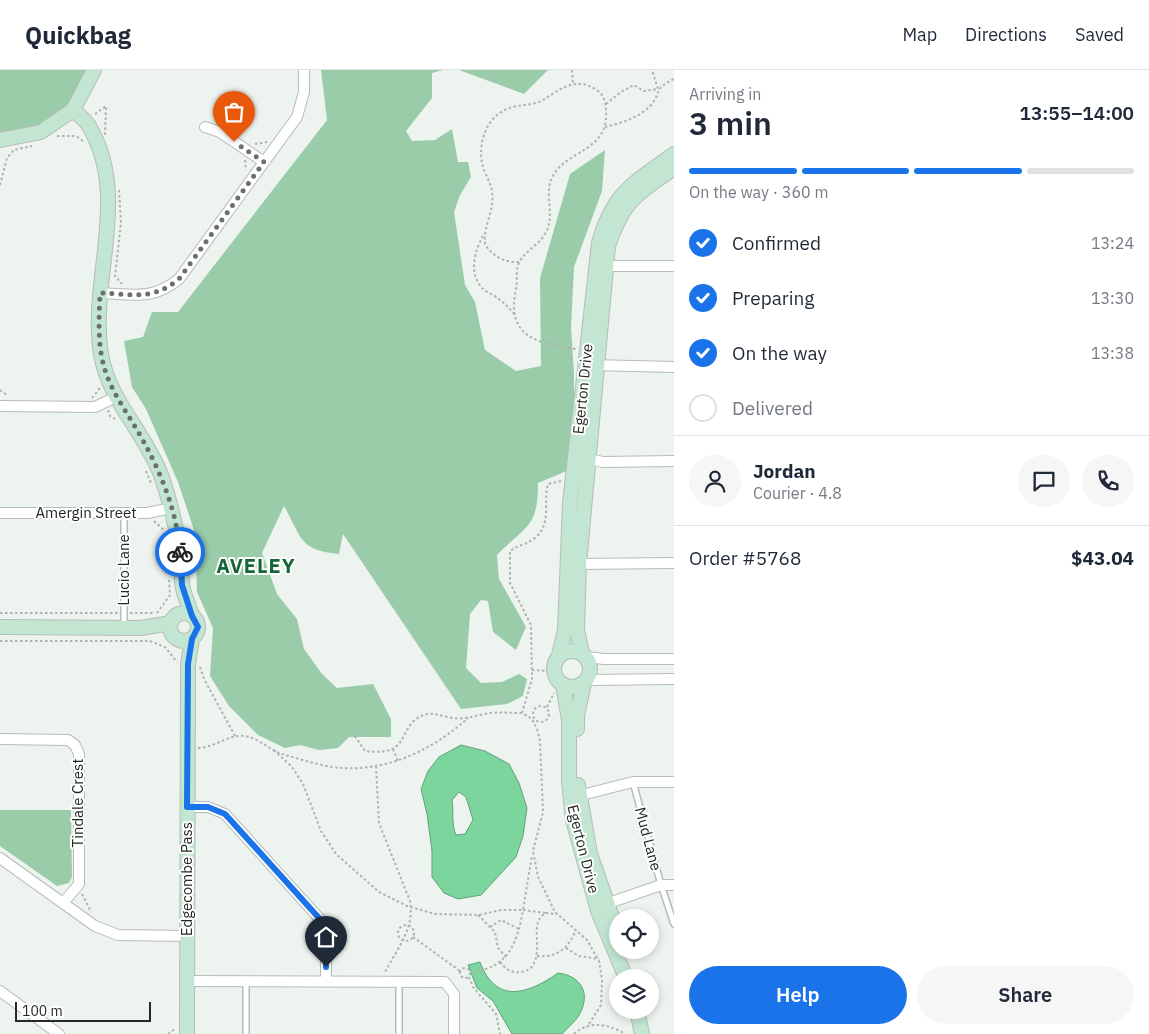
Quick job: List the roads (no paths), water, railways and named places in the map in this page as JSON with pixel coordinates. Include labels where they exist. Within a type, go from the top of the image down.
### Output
[{"type":"street","points":[[0,140],[41,132],[73,110],[94,70]]},
{"type":"street","points":[[100,293],[154,295],[179,279],[297,116],[304,92],[304,70]]},
{"type":"street","points":[[73,110],[89,125],[104,162],[110,216],[100,293],[99,324],[101,354],[110,399],[141,436],[160,473],[172,508],[179,547],[182,585],[178,630]]},
{"type":"street","points":[[206,127],[220,132],[264,162]]},
{"type":"street","name":"Egerton Drive","points":[[559,655],[565,630],[573,564],[599,243],[604,224],[616,200],[633,184],[674,154]]},
{"type":"street","name":"Egerton Drive","points":[[590,360],[608,246],[618,217],[632,198],[674,168]]},
{"type":"street","points":[[606,266],[674,266]]},
{"type":"street","points":[[590,360],[674,367]]},
{"type":"street","points":[[0,406],[95,407],[110,399]]},
{"type":"street","points":[[582,458],[603,462],[674,461]]},
{"type":"street","name":"Amergin Street","points":[[0,513],[124,513],[152,512],[172,508]]},
{"type":"street","points":[[573,564],[674,563]]},
{"type":"street","name":"Egerton Drive","points":[[573,564],[577,630],[584,655]]},
{"type":"street","points":[[0,627],[124,627],[178,630],[198,627],[192,616],[182,585]]},
{"type":"street","points":[[178,630],[185,613],[192,616]]},
{"type":"street","name":"Edgecombe Pass","points":[[178,630],[183,664],[188,748],[187,1034]]},
{"type":"street","points":[[674,660],[604,659],[570,650],[559,655],[554,671],[560,688],[574,687],[585,681],[674,679]]},
{"type":"street","points":[[584,655],[591,671],[585,681]]},
{"type":"street","name":"Egerton Drive","points":[[585,681],[577,714],[573,820],[623,969]]},
{"type":"street","name":"Egerton Drive","points":[[560,688],[569,720],[575,797]]},
{"type":"street","name":"Tindale Crest","points":[[0,739],[68,740],[75,745],[79,754],[79,884],[63,903]]},
{"type":"street","points":[[575,797],[633,782],[674,782]]},
{"type":"street","points":[[187,807],[208,807],[225,814],[319,918],[326,939],[326,981]]},
{"type":"street","points":[[0,858],[95,926],[118,935],[187,936]]},
{"type":"street","points":[[602,906],[661,885],[674,885]]},
{"type":"street","name":"Egerton Drive","points":[[602,906],[609,918]]},
{"type":"street","points":[[187,981],[445,982],[451,987],[454,994],[454,1034]]},
{"type":"street","points":[[0,991],[59,1034]]},
{"type":"street","points":[[639,1019],[642,1034]]},
{"type":"street","points":[[648,1019],[652,1034]]},
{"type":"lane","name":"Lucio Lane","points":[[124,513],[124,627]]},
{"type":"lane","name":"Mud Lane","points":[[633,782],[661,885],[674,924]]},
{"type":"lane","points":[[246,981],[246,1034]]},
{"type":"lane","points":[[399,981],[399,1034]]},
{"type":"district","name":"AVELEY","points":[[256,566]]}]
